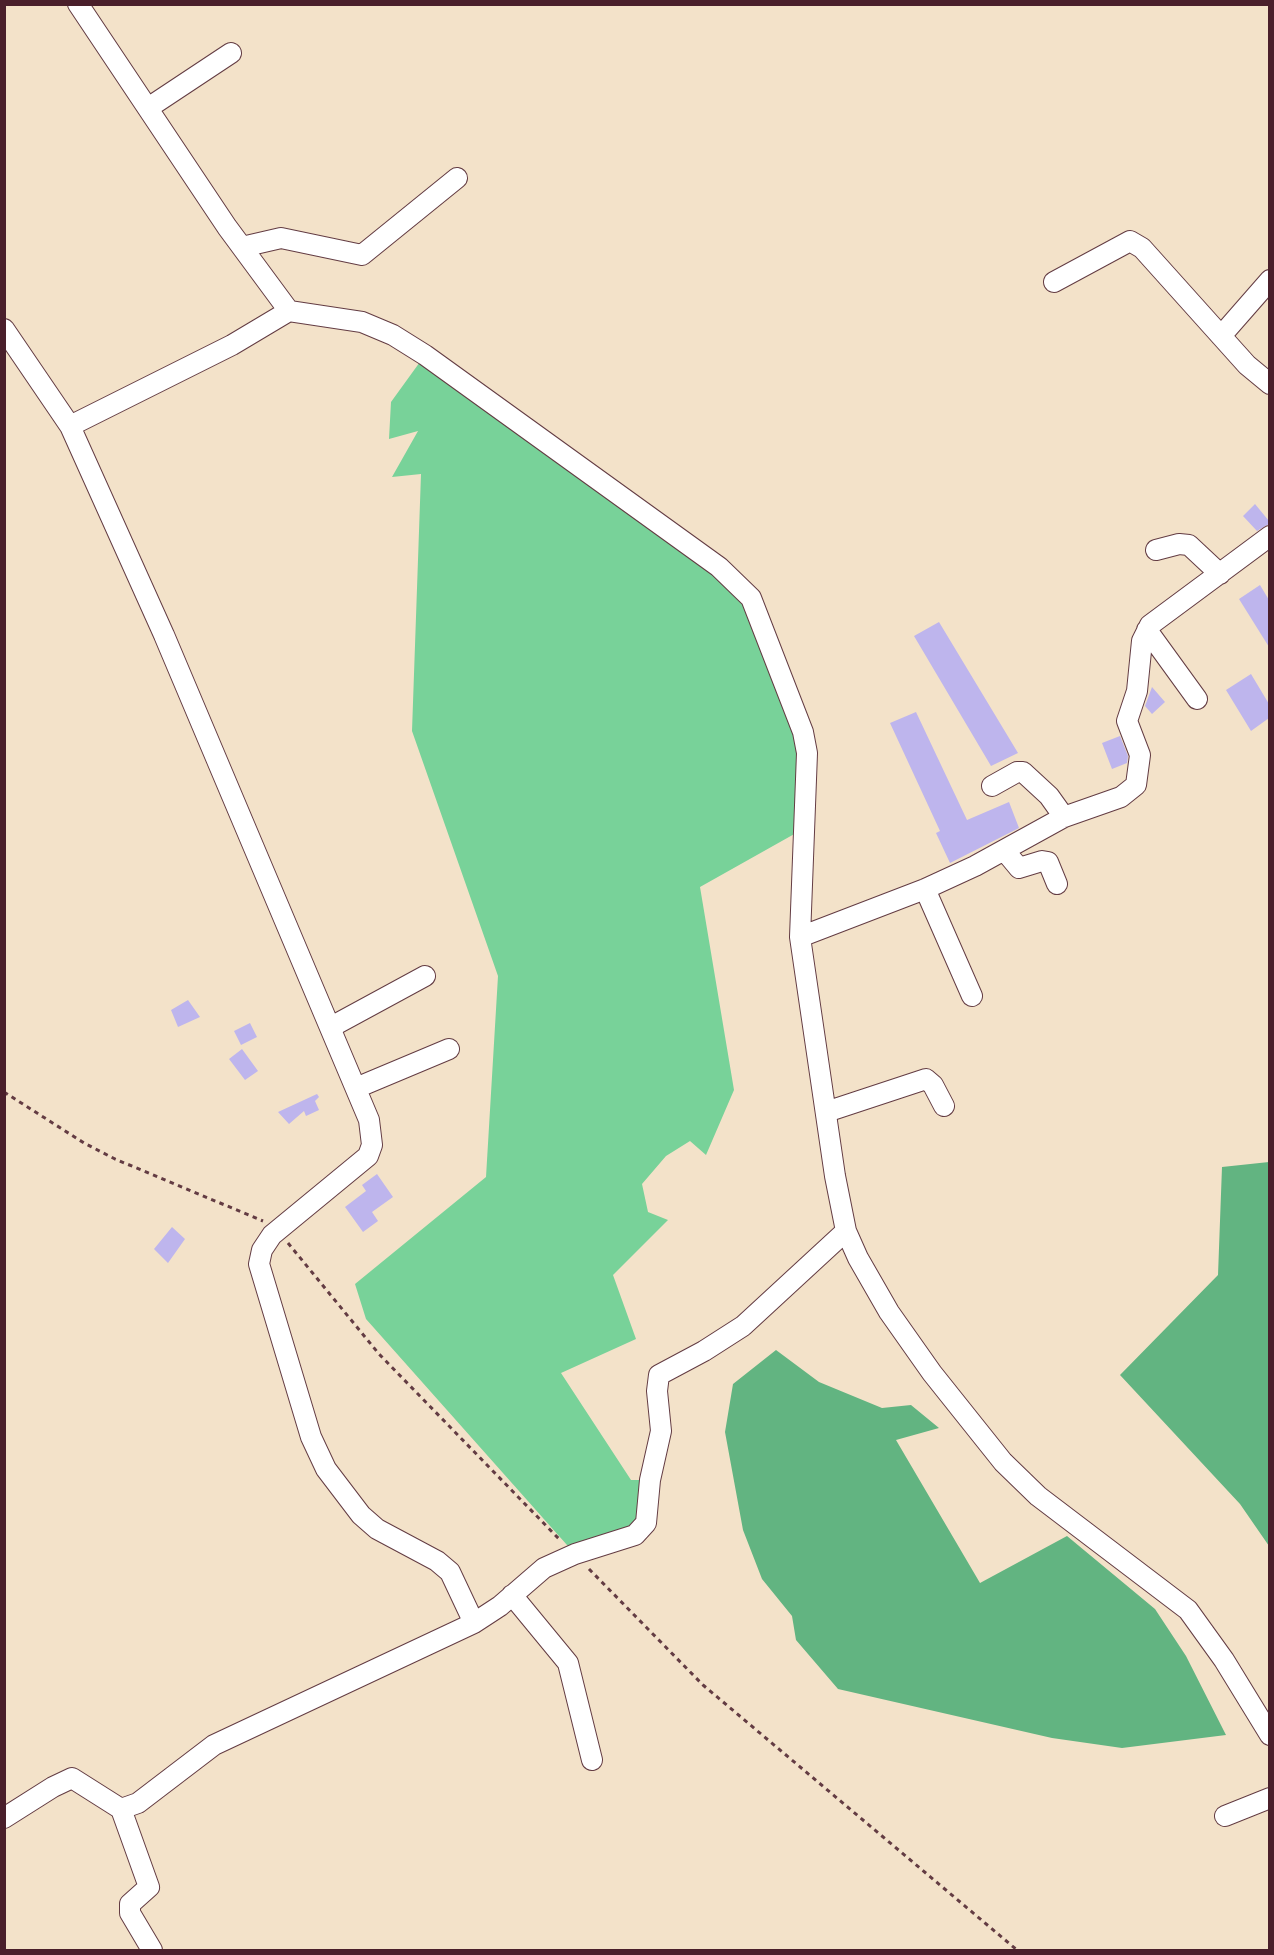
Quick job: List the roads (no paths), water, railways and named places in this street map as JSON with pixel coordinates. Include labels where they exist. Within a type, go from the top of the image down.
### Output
[{"type":"street","points":[[78,4],[242,247],[289,311]]},
{"type":"street","points":[[148,108],[231,53]]},
{"type":"street","points":[[242,247],[281,238],[362,255],[457,178]]},
{"type":"street","points":[[1054,282],[1130,240],[1142,249],[1221,336],[1269,384]]},
{"type":"street","points":[[1221,336],[1269,280]]},
{"type":"street","points":[[70,426],[232,345],[289,311],[362,322],[393,335],[425,355],[719,567],[742,586],[756,610],[803,732],[807,753],[800,937],[825,1112],[846,1231],[858,1258],[889,1312],[932,1373],[1003,1462],[1038,1496],[1188,1610],[1224,1660],[1269,1735]]},
{"type":"street","points":[[4,329],[70,426],[164,634],[331,1027],[372,1133],[372,1145],[368,1156],[271,1239],[259,1264],[311,1437],[326,1469],[361,1515],[377,1529],[437,1561],[450,1572],[474,1623]]},
{"type":"street","points":[[800,937],[925,889],[1064,817],[1121,797],[1136,784],[1140,755],[1127,721],[1137,691],[1142,641],[1147,630],[1186,597],[1268,541]]},
{"type":"street","points":[[1156,550],[1179,544],[1189,545],[1220,574]]},
{"type":"street","points":[[1147,630],[1197,699]]},
{"type":"street","points":[[992,786],[1023,771],[1049,796],[1064,817]]},
{"type":"street","points":[[1004,850],[1019,868],[1042,861],[1048,862],[1057,884]]},
{"type":"street","points":[[925,889],[972,996]]},
{"type":"street","points":[[331,1027],[425,976]]},
{"type":"street","points":[[356,1088],[449,1049]]},
{"type":"street","points":[[825,1112],[926,1079],[933,1085],[944,1106]]},
{"type":"street","points":[[121,1809],[138,1803],[214,1745],[474,1623],[512,1595],[530,1578],[565,1558],[635,1535],[646,1523],[650,1480],[661,1431],[657,1391],[659,1375],[704,1351],[743,1326],[846,1231]]},
{"type":"street","points":[[512,1595],[567,1663],[592,1760]]},
{"type":"street","points":[[4,1818],[52,1787],[72,1778],[121,1809],[149,1887],[130,1904],[130,1913],[152,1950]]},
{"type":"street","points":[[1226,1816],[1269,1798]]}]
